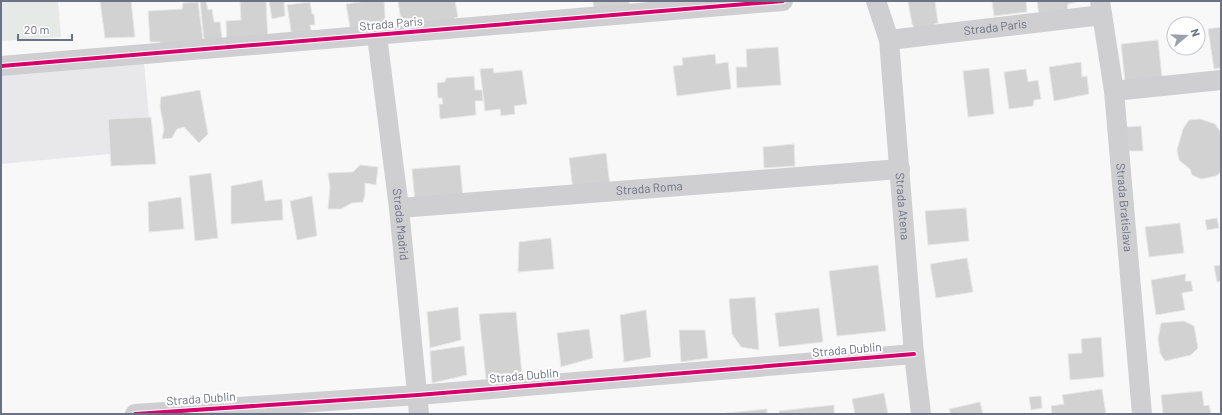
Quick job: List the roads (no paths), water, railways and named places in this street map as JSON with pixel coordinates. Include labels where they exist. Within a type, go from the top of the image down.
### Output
[{"type":"street","name":"Strada Paris","points":[[1,66],[783,1]]},
{"type":"street","name":"Strada Atena","points":[[876,1],[889,40],[914,354],[921,414]]},
{"type":"street","name":"Strada Paris","points":[[889,40],[1101,8]]},
{"type":"street","name":"Strada Bratislava","points":[[1101,8],[1114,91],[1142,414]]},
{"type":"street","name":"Strada Madrid","points":[[376,36],[399,208],[418,404]]},
{"type":"street","points":[[1114,91],[1221,80]]},
{"type":"street","name":"Strada Roma","points":[[399,208],[900,169]]},
{"type":"street","name":"Strada Dublin","points":[[135,414],[418,404],[914,354]]}]
